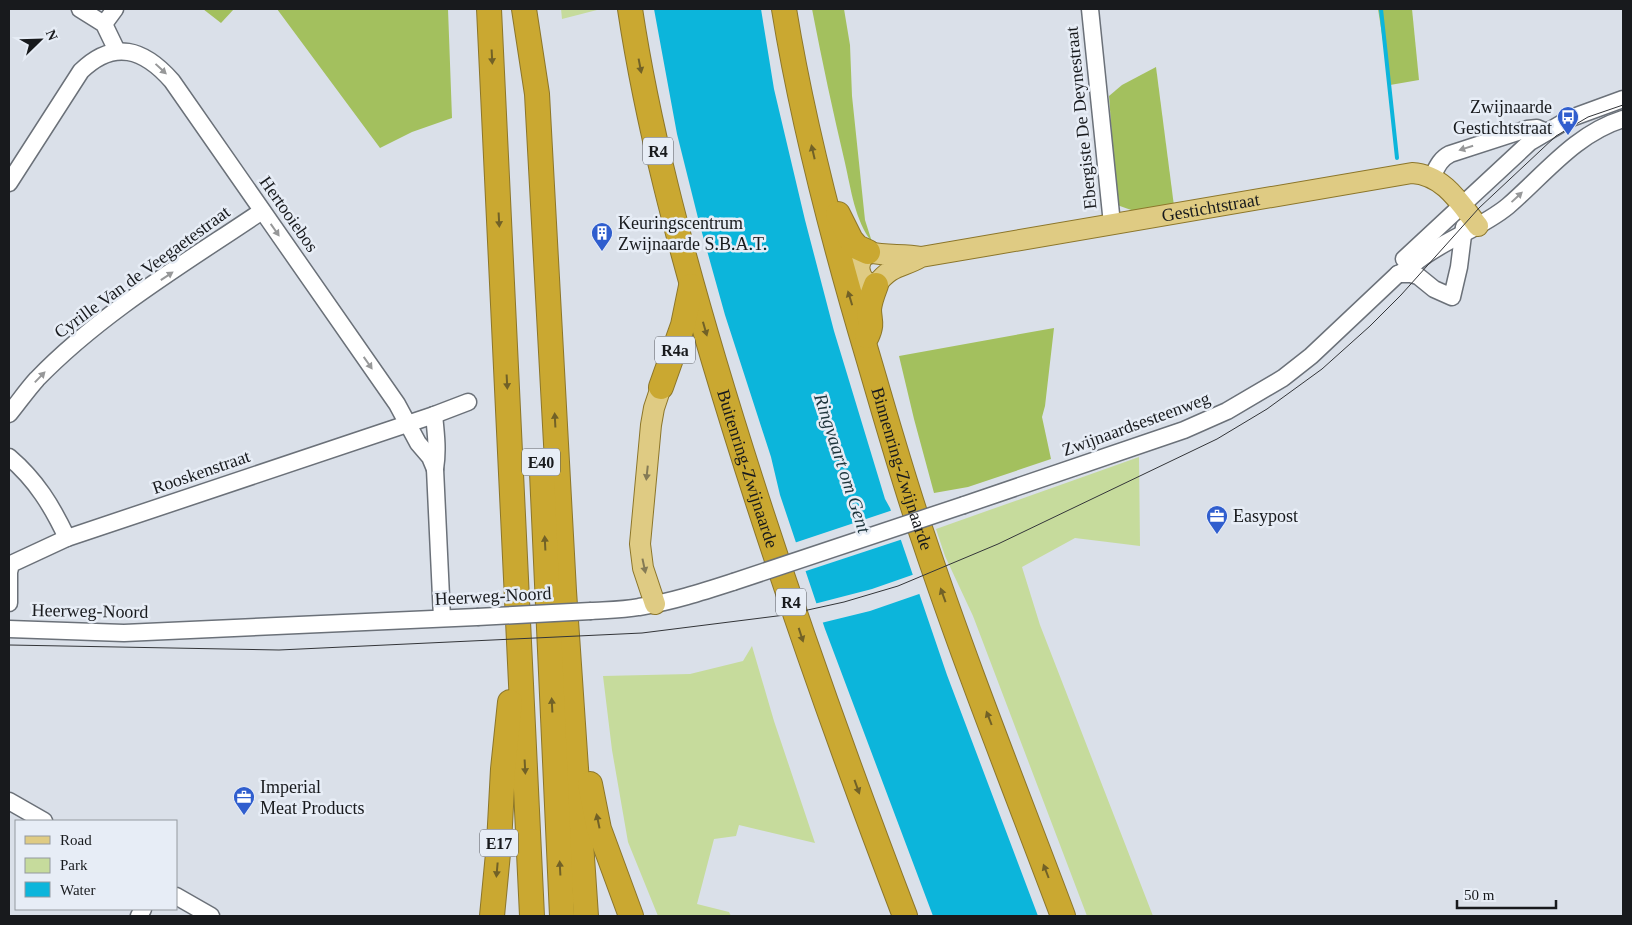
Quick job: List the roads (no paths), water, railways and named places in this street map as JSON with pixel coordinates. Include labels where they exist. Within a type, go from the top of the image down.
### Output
[{"type":"highway","name":"E40","points":[[490,9],[532,916]]},
{"type":"highway","name":"E40","points":[[520,9],[562,916]]},
{"type":"highway","points":[[524,9],[538,94],[564,591],[586,916]]},
{"type":"highway","name":"Buitenring-Zwijnaarde","points":[[630,9],[648,105],[670,202],[691,283],[735,432],[805,645],[905,916]]},
{"type":"highway","name":"Binnenring-Zwijnaarde","points":[[784,9],[803,108],[843,273],[923,539],[1063,916]]},
{"type":"highway","points":[[825,200],[840,217],[851,240],[857,247],[868,252]]},
{"type":"highway","name":"R4a","points":[[661,387],[683,325],[691,283]]},
{"type":"highway","points":[[864,344],[872,326],[869,310],[871,297],[876,285]]},
{"type":"highway","points":[[564,591],[590,784],[599,830],[630,916]]},
{"type":"highway","name":"E17","points":[[492,916],[499,843],[503,769],[519,630]]},
{"type":"main road","name":"Gestichtstraat","points":[[876,285],[892,269],[921,257],[1398,175],[1422,173],[1432,177]]},
{"type":"main road","points":[[1432,177],[1441,182],[1462,205],[1471,230]]},
{"type":"main road","name":"Gestichtstraat","points":[[868,252],[889,256],[911,255],[921,257]]},
{"type":"main road","points":[[868,252],[860,260],[860,272],[866,282],[876,285]]},
{"type":"main road","name":"R4a","points":[[655,604],[643,568],[640,544],[651,425],[661,387]]},
{"type":"street","points":[[80,9],[104,24],[117,51]]},
{"type":"street","points":[[104,24],[115,9]]},
{"type":"street","name":"Ebergiste De Deynestraat","points":[[1090,9],[1112,224]]},
{"type":"street","name":"Hertooiebos","points":[[9,183],[81,70],[91,60],[117,51],[132,52],[147,58],[172,81],[397,404],[407,424]]},
{"type":"street","name":"Zwijnaardsesteenweg","points":[[1398,274],[1399,264],[1530,142],[1571,118],[1623,99]]},
{"type":"street","name":"Zwijnaardsesteenweg","points":[[964,505],[1184,430],[1227,411],[1283,378],[1311,356],[1398,274],[1406,271],[1425,255],[1471,230],[1508,206],[1582,139],[1600,127],[1623,119]]},
{"type":"street","points":[[1432,177],[1439,162],[1443,157],[1450,154],[1527,129],[1537,128],[1546,132]]},
{"type":"street","name":"Cyrille Van de Veegaetestraat","points":[[9,414],[36,380],[85,335],[262,211]]},
{"type":"street","points":[[1398,274],[1418,276],[1434,289],[1452,297],[1471,230]]},
{"type":"street","name":"Rooskenstraat","points":[[9,603],[10,565],[67,538],[468,402]]},
{"type":"street","points":[[434,415],[437,438],[435,469],[442,618]]},
{"type":"street","points":[[407,424],[418,443],[430,457],[435,469]]},
{"type":"street","points":[[9,457],[41,490],[54,510],[67,538]]},
{"type":"street","name":"Heerweg-Noord","points":[[9,629],[124,633],[636,608],[695,594],[964,505]]},
{"type":"street","points":[[9,618],[9,629]]},
{"type":"street","points":[[9,801],[42,820]]},
{"type":"street","points":[[178,897],[211,916]]},
{"type":"water","name":"Ringvaart om Gent","points":[[654,9],[761,9],[774,89],[805,220],[834,331],[885,499],[890,508],[947,675],[1038,916],[933,916],[825,629],[780,495],[771,457],[725,315],[699,222],[677,134]]},
{"type":"waterway","points":[[1381,9],[1397,158]]},
{"type":"tram line","points":[[9,645],[279,650],[642,633],[785,615],[844,602],[898,586],[998,544],[1217,439],[1267,409],[1322,369],[1370,326],[1401,295],[1479,208],[1556,136],[1588,117],[1623,105]]},
{"type":"place","name":"Zwijnaarde Gestichtstraat","points":[[1568,136]]},
{"type":"place","name":"Keuringscentrum Zwijnaarde S.B.A.T.","points":[[602,252]]},
{"type":"place","name":"Easypost","points":[[1217,535]]},
{"type":"place","name":"Imperial Meat Products","points":[[244,816]]}]
